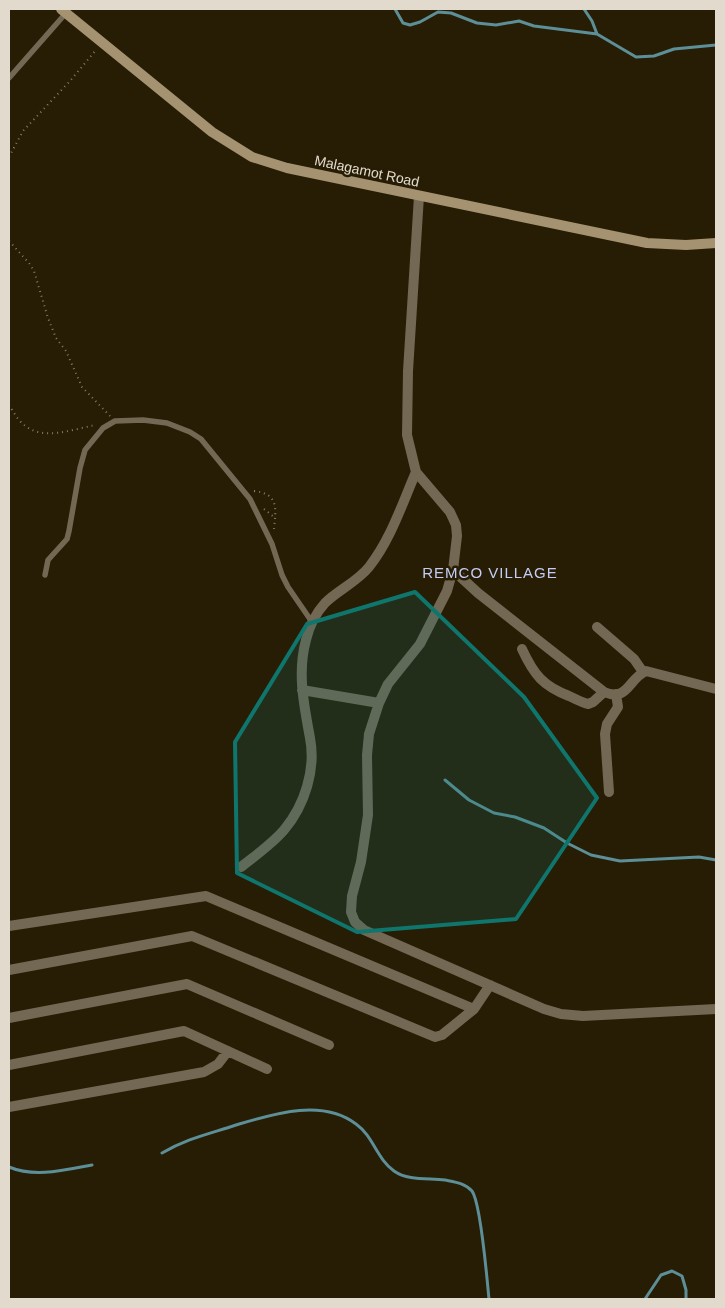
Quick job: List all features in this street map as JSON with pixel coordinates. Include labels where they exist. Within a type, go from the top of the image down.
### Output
[{"type":"street","name":"Malagamot Road","points":[[63,11],[212,132],[252,157],[287,168],[647,243],[686,245],[716,243]]},
{"type":"street","points":[[418,196],[406,420],[408,444],[416,472],[450,512],[456,525],[457,536],[453,570],[447,591],[420,644],[388,684],[379,702],[370,734],[367,755],[368,815],[361,862],[352,896],[351,912],[355,922],[364,930],[544,1009],[562,1014],[583,1016],[716,1009]]},
{"type":"street","points":[[241,867],[284,830],[301,803],[308,784],[312,763],[302,690],[302,666],[306,641],[312,622],[325,603],[367,570],[380,553],[416,472]]},
{"type":"street","points":[[453,570],[478,593],[604,692],[616,694],[627,689],[643,672],[649,671],[716,688]]},
{"type":"street","points":[[597,627],[634,659],[643,672]]},
{"type":"street","points":[[522,649],[535,673],[556,692],[588,704],[604,692]]},
{"type":"street","points":[[302,690],[379,702]]},
{"type":"street","points":[[609,792],[605,734],[607,724],[618,707],[616,694]]},
{"type":"street","points":[[9,926],[206,896],[474,1009]]},
{"type":"street","points":[[9,970],[192,936],[435,1037],[442,1036],[474,1009],[490,985]]},
{"type":"street","points":[[9,1018],[187,984],[329,1045]]},
{"type":"street","points":[[9,1065],[184,1031],[267,1069]]},
{"type":"street","points":[[9,1106],[204,1072],[218,1064],[228,1051]]},
{"type":"lane","points":[[9,78],[63,11]]},
{"type":"lane","points":[[45,576],[48,560],[66,539],[69,531],[85,450],[104,428],[115,421],[143,420],[167,423],[190,432],[201,439],[244,490],[258,513],[288,587],[312,622]]},
{"type":"path","points":[[9,157],[23,131],[70,81],[102,43]]},
{"type":"path","points":[[9,240],[29,262],[34,272],[56,338],[66,351],[82,387],[115,421]]},
{"type":"path","points":[[9,405],[21,423],[31,430],[42,434],[54,434],[99,424]]},
{"type":"path","points":[[244,490],[263,492],[273,499],[275,508],[272,544]]},
{"type":"highlighted area","points":[[415,592],[524,697],[597,798],[516,919],[357,932],[237,873],[235,742],[307,624]]},
{"type":"waterway","points":[[395,9],[403,23],[410,25],[438,12],[451,13],[477,23],[496,25],[519,21],[534,26],[597,34],[636,57],[654,56],[674,49],[716,45]]},
{"type":"waterway","points":[[584,9],[592,21],[597,34]]},
{"type":"waterway","points":[[445,780],[469,800],[494,813],[515,817],[544,828],[567,843],[591,855],[620,861],[699,857],[716,860]]},
{"type":"waterway","points":[[162,1153],[199,1137],[281,1113],[313,1110],[343,1116],[362,1129],[383,1160],[394,1171],[412,1178],[456,1182],[472,1191],[481,1225],[489,1299]]},
{"type":"waterway","points":[[9,1167],[40,1173],[92,1165]]},
{"type":"waterway","points":[[645,1299],[661,1275],[672,1271],[682,1276],[686,1290],[686,1299]]},
{"type":"district","name":"REMCO VILLAGE","points":[[490,573]]}]
